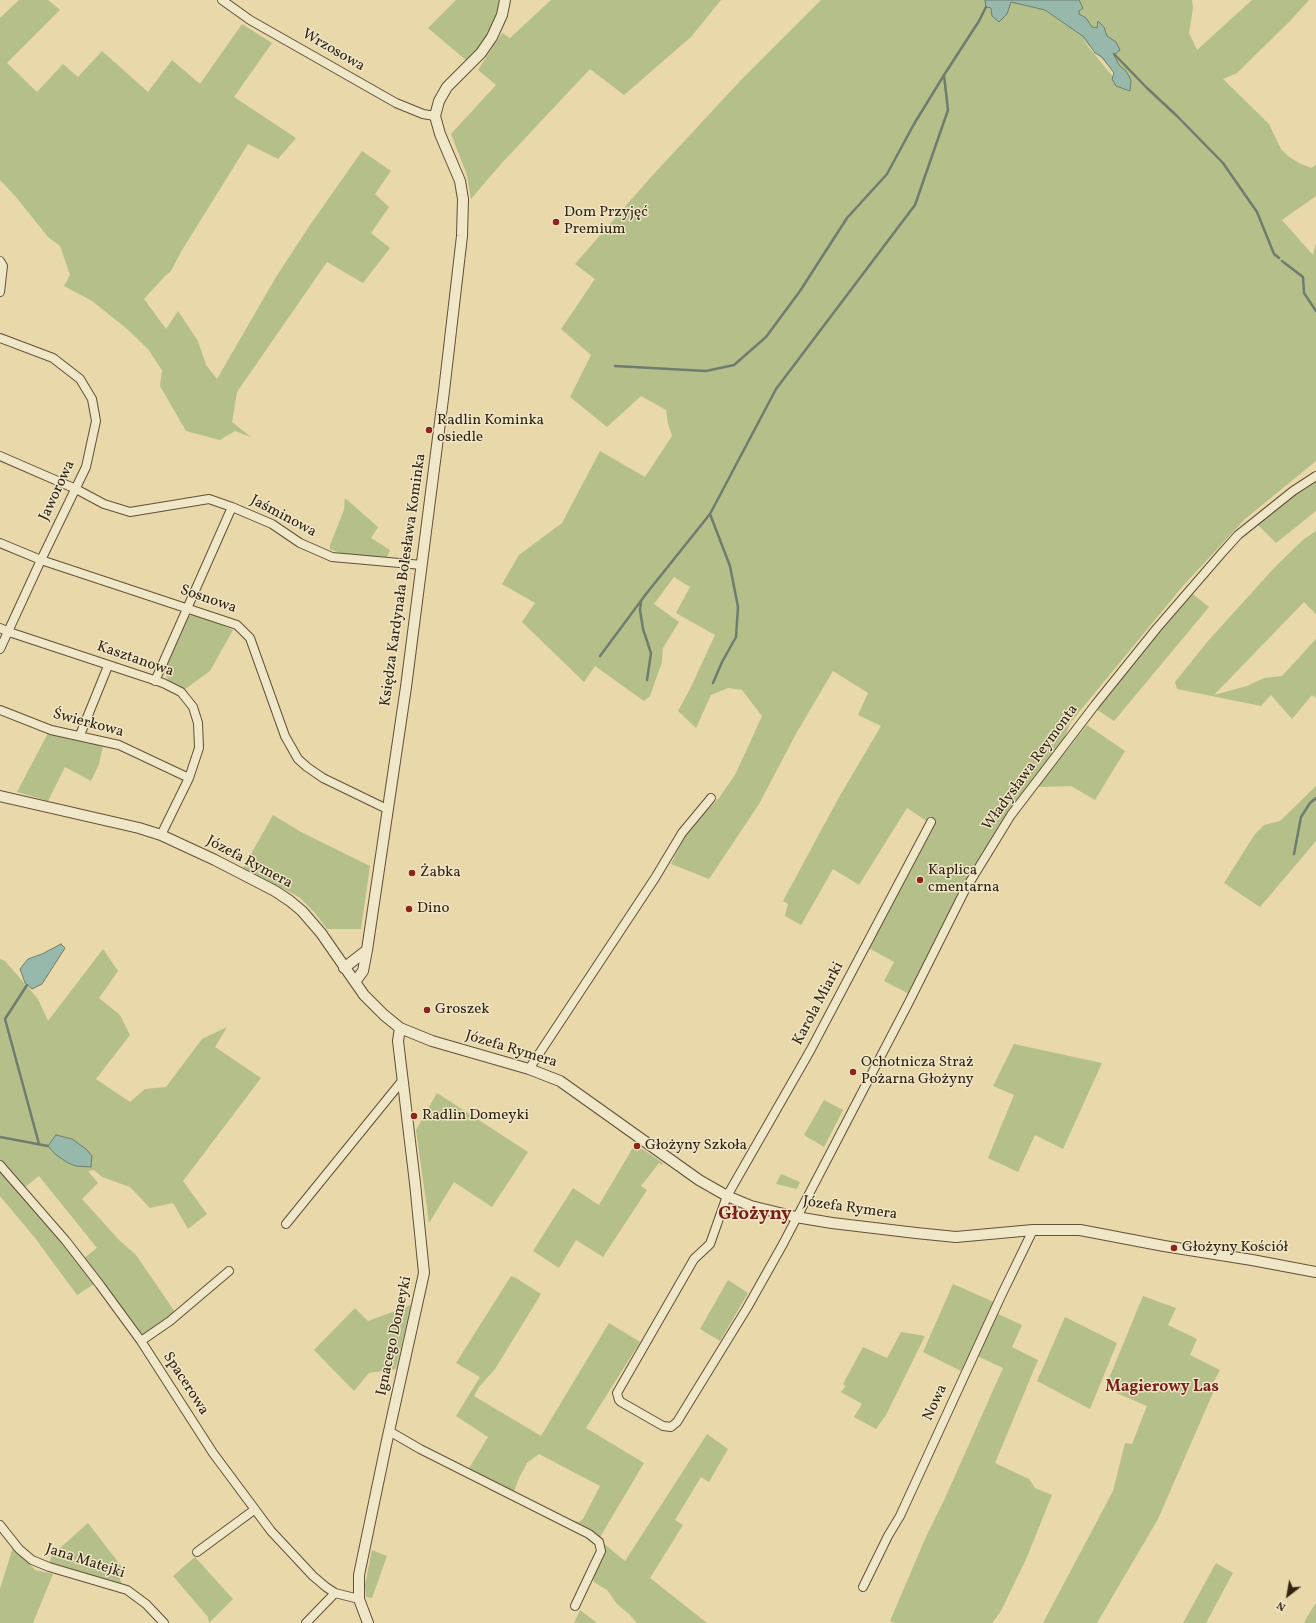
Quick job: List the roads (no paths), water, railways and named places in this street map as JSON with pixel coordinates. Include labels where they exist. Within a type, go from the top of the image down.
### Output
[{"type":"street","name":"Wrzosowa","points":[[222,0],[250,20],[396,103],[423,114],[435,116]]},
{"type":"street","points":[[435,116],[439,101],[447,87],[481,53],[492,36],[502,15],[505,0]]},
{"type":"street","name":"Księdza Kardynała Bolesława Kominka","points":[[355,982],[363,971],[367,950],[422,565],[445,384],[463,217],[460,181],[440,134],[435,116]]},
{"type":"street","points":[[0,262],[3,266],[0,292]]},
{"type":"street","name":"Jaworowa","points":[[0,338],[53,358],[80,379],[92,399],[96,421],[86,467],[0,649]]},
{"type":"street","name":"Jaśminowa","points":[[0,456],[76,489],[104,504],[130,512],[209,500],[232,507],[272,524],[300,543],[332,556],[422,565]]},
{"type":"street","name":"Władysława Reymonta","points":[[727,1196],[710,1244],[694,1259],[617,1393],[617,1396],[621,1402],[663,1426],[671,1427],[677,1422],[746,1308],[796,1217],[909,1002],[965,890],[1022,799],[1157,628],[1220,554],[1238,535],[1293,491],[1316,476]]},
{"type":"street","points":[[155,681],[232,507]]},
{"type":"street","name":"Sosnowa","points":[[0,543],[41,560],[238,625],[250,638],[285,736],[298,759],[323,778],[387,809]]},
{"type":"street","name":"Kasztanowa","points":[[0,628],[108,666],[163,683],[181,692],[194,707],[198,724],[199,748],[189,778],[161,835]]},
{"type":"street","points":[[80,735],[108,666]]},
{"type":"street","name":"Świerkowa","points":[[0,710],[51,730],[80,735],[119,745],[189,778]]},
{"type":"street","name":"Józefa Rymera","points":[[0,796],[139,828],[161,835],[215,860],[274,891],[302,911],[321,934],[344,968],[372,1004],[400,1028],[432,1041],[529,1070],[560,1081],[676,1164],[727,1196],[760,1209],[796,1217],[856,1226],[956,1237],[1033,1230],[1080,1230],[1316,1272]]},
{"type":"street","points":[[529,1070],[655,878],[682,833],[712,798]]},
{"type":"street","name":"Karola Miarki","points":[[727,1196],[810,1051],[931,822]]},
{"type":"street","points":[[344,968],[367,950]]},
{"type":"street","name":"Ignacego Domeyki","points":[[368,1623],[359,1599],[359,1575],[424,1273],[398,1041],[400,1028]]},
{"type":"street","points":[[286,1224],[402,1081]]},
{"type":"street","name":"Spacerowa","points":[[0,1165],[66,1241],[141,1342],[213,1454],[271,1531],[313,1576],[335,1593],[359,1599]]},
{"type":"street","name":"Nowa","points":[[863,1587],[888,1536],[900,1516],[1033,1230]]},
{"type":"street","points":[[141,1342],[170,1321],[229,1271]]},
{"type":"street","points":[[389,1431],[434,1456],[589,1534],[599,1542],[601,1550],[576,1606]]},
{"type":"street","points":[[197,1552],[254,1510]]},
{"type":"street","name":"Jana Matejki","points":[[0,1525],[19,1549],[32,1560],[49,1567],[127,1590],[146,1604],[164,1623]]},
{"type":"street","points":[[306,1623],[335,1593]]},
{"type":"waterway","points":[[600,656],[646,594],[710,514],[776,389],[915,205],[948,110],[944,75],[979,21],[986,7]]},
{"type":"waterway","points":[[1114,54],[1223,163],[1257,212],[1274,254],[1279,258]]},
{"type":"waterway","points":[[615,366],[706,371],[734,365],[766,337],[800,291],[847,218],[887,174],[914,124],[944,75]]},
{"type":"waterway","points":[[1282,261],[1303,277],[1304,293],[1316,311]]},
{"type":"waterway","points":[[710,514],[730,566],[738,607],[736,637],[722,662],[713,683]]},
{"type":"waterway","points":[[641,602],[640,610],[643,629],[651,653],[647,680]]},
{"type":"waterway","points":[[1294,854],[1301,817],[1310,803],[1316,798]]},
{"type":"waterway","points":[[27,985],[5,1019],[39,1144]]},
{"type":"waterway","points":[[0,1137],[48,1146]]},
{"type":"place","name":"Dom Przyjęć Premium","points":[[556,222]]},
{"type":"place","name":"Radlin Kominka osiedle","points":[[429,430]]},
{"type":"place","name":"Żabka","points":[[412,873]]},
{"type":"place","name":"Kaplica cmentarna","points":[[920,880]]},
{"type":"place","name":"Dino","points":[[409,909]]},
{"type":"place","name":"Groszek","points":[[427,1010]]},
{"type":"place","name":"Ochotnicza Straż Pożarna Głożyny","points":[[853,1072]]},
{"type":"place","name":"Radlin Domeyki","points":[[414,1116]]},
{"type":"place","name":"Głożyny Szkoła","points":[[637,1146]]},
{"type":"place","name":"Głożyny Kościół","points":[[1174,1248]]},
{"type":"district","name":"Głożyny","points":[[755,1216]]},
{"type":"district","name":"Magierowy Las","points":[[1162,1388]]}]
